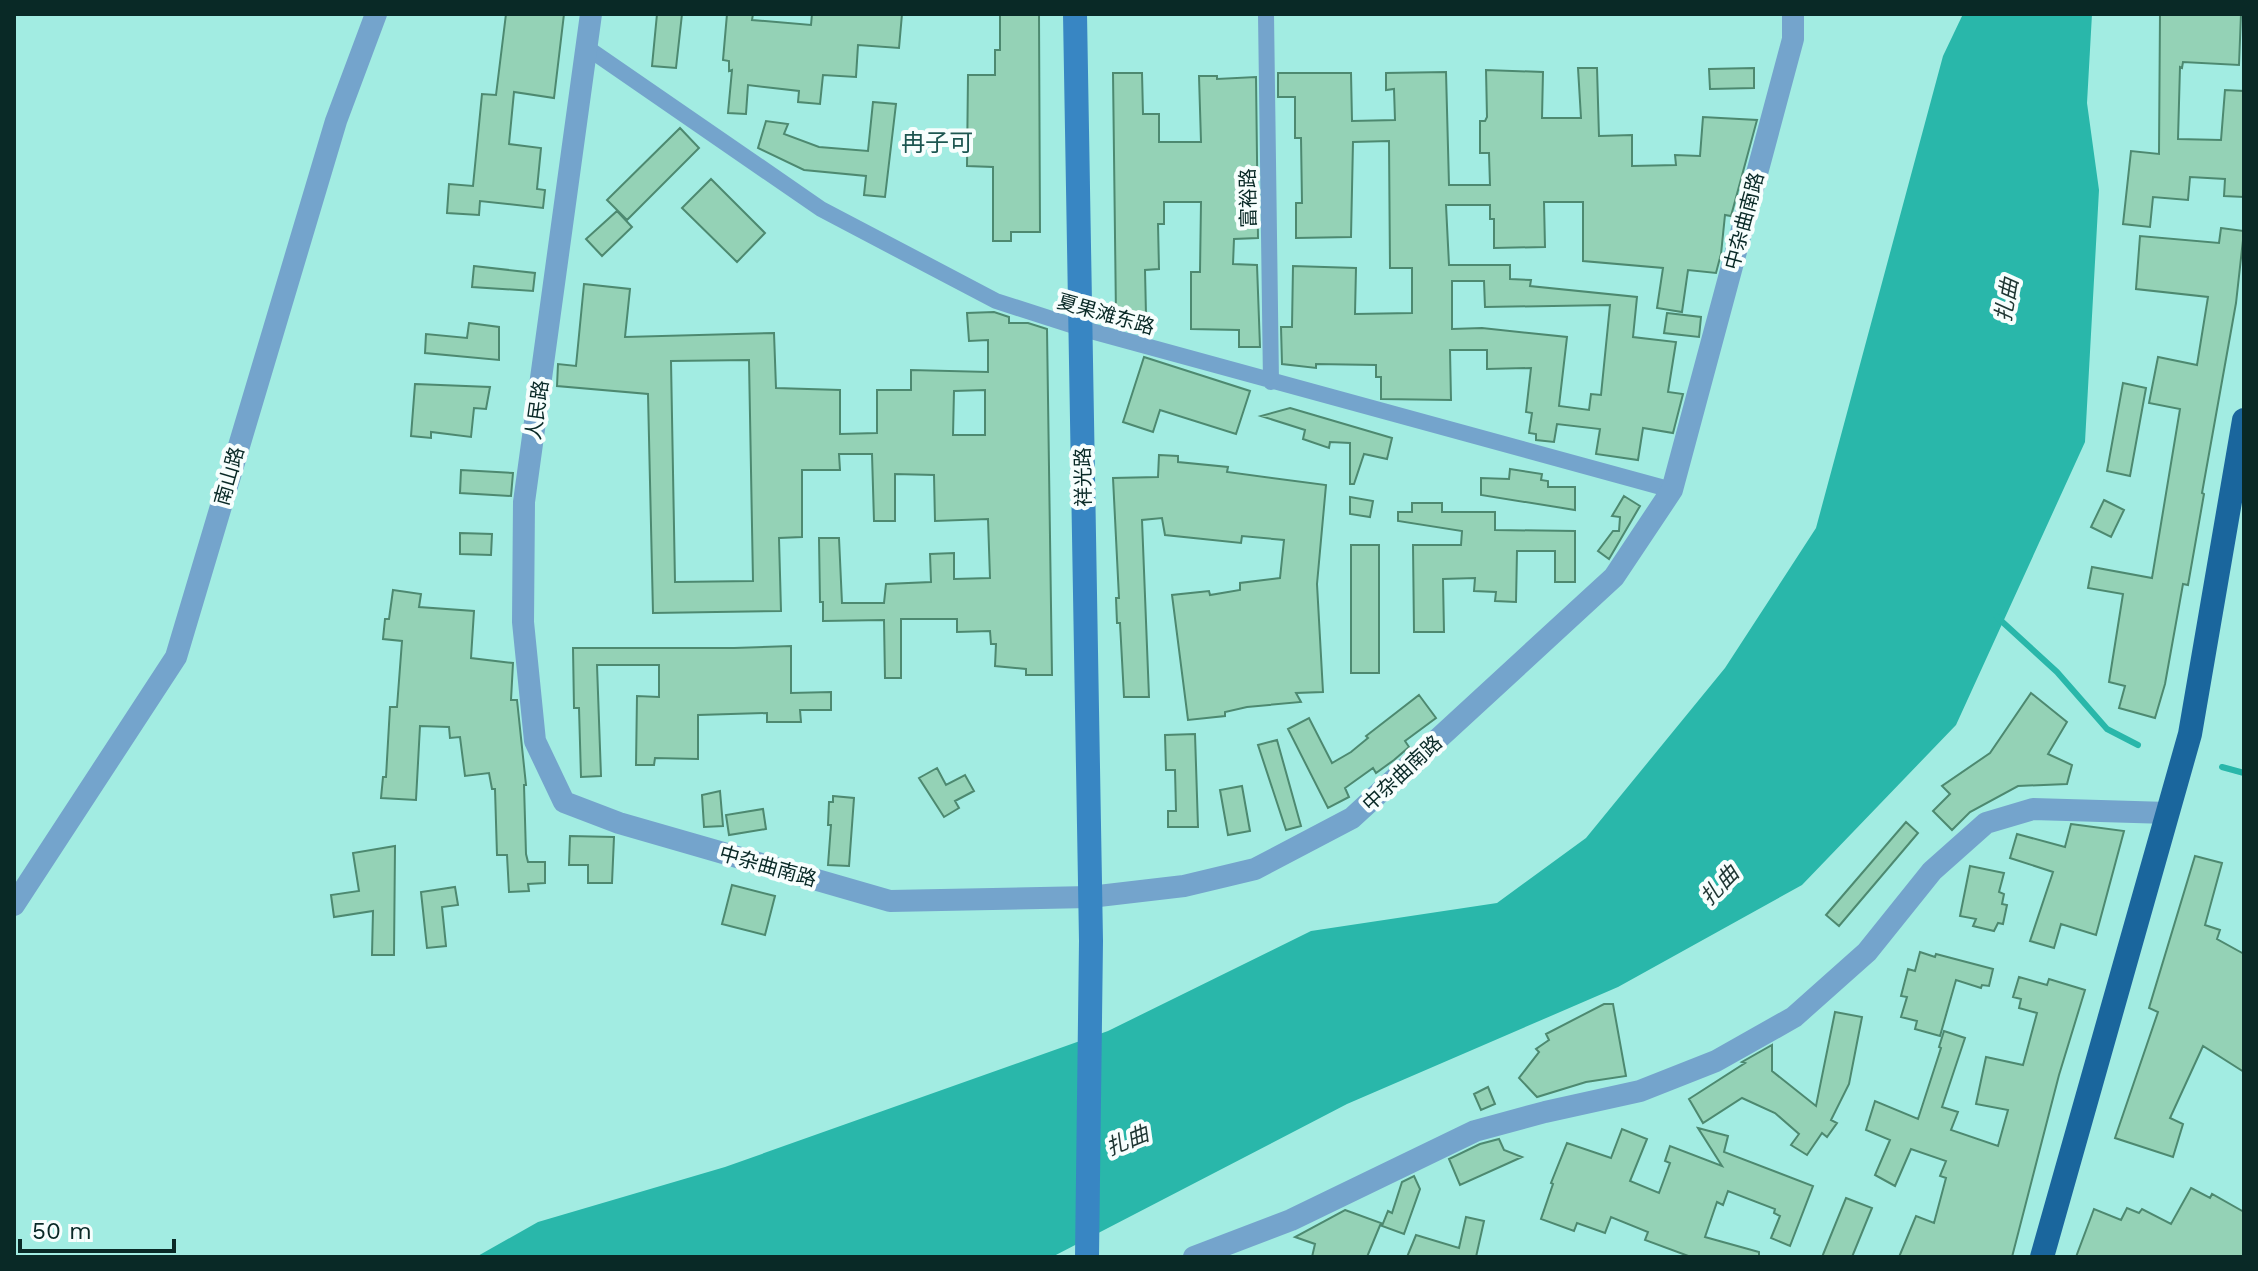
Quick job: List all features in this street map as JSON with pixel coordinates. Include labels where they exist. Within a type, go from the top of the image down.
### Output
[{"type":"highway","points":[[2042,1257],[2190,734],[2244,420]]},
{"type":"main road","name":"祥光路","points":[[1075,14],[1091,941],[1087,1257]]},
{"type":"street","name":"南山路","points":[[14,905],[176,657],[336,121],[376,14]]},
{"type":"street","name":"人民路","points":[[564,802],[535,741],[523,622],[524,502],[591,14]]},
{"type":"street","name":"富裕路","points":[[1266,14],[1271,382]]},
{"type":"street","name":"中杂曲南路","points":[[564,802],[619,823],[890,901],[1090,897],[1184,886],[1255,869],[1352,818],[1614,577],[1672,490],[1793,39],[1793,14]]},
{"type":"street","name":"夏果滩东路","points":[[586,47],[821,209],[996,301],[1271,382],[1672,490]]},
{"type":"street","points":[[1194,1257],[1291,1220],[1475,1131],[1640,1091],[1716,1061],[1794,1017],[1867,952],[1932,871],[1986,823],[2033,809],[2168,813]]},
{"type":"water","name":"扎曲","points":[[1963,14],[2092,14],[2087,103],[2099,190],[2085,442],[1956,725],[1802,885],[1618,987],[1347,1104],[1052,1257],[476,1257],[538,1222],[725,1167],[1108,1031],[1311,931],[1497,903],[1586,838],[1725,668],[1816,528],[1943,56]]},
{"type":"building","points":[[506,14],[564,14],[554,98],[514,92],[509,144],[541,148],[537,189],[545,190],[543,208],[480,201],[479,215],[447,213],[449,184],[473,186],[482,94],[496,95]]},
{"type":"building","points":[[657,14],[682,14],[676,68],[652,66]]},
{"type":"building","points":[[727,14],[753,14],[752,20],[811,25],[812,14],[902,14],[899,48],[858,45],[856,77],[823,75],[820,104],[798,102],[799,91],[748,85],[746,114],[728,113],[732,70],[729,71],[729,61],[723,60]]},
{"type":"building","points":[[1000,14],[1039,14],[1040,232],[1011,232],[1011,241],[993,241],[993,167],[967,166],[968,75],[995,75],[995,50],[1000,50]]},
{"type":"building","points":[[2160,14],[2241,14],[2239,65],[2183,62],[2180,67],[2178,139],[2221,140],[2225,90],[2244,91],[2244,197],[2224,196],[2225,179],[2190,177],[2188,200],[2153,197],[2150,227],[2123,224],[2131,151],[2159,154]]},
{"type":"building","points":[[1578,68],[1597,68],[1599,136],[1632,135],[1632,166],[1676,165],[1675,155],[1700,156],[1703,117],[1757,120],[1731,216],[1725,215],[1716,273],[1688,270],[1682,312],[1657,308],[1663,268],[1583,261],[1583,202],[1544,202],[1545,247],[1494,248],[1494,219],[1490,219],[1490,205],[1446,205],[1449,265],[1510,265],[1510,279],[1531,280],[1530,286],[1637,297],[1633,337],[1676,342],[1668,392],[1683,394],[1673,433],[1643,428],[1638,460],[1596,454],[1600,429],[1557,424],[1554,442],[1536,440],[1536,434],[1529,433],[1532,413],[1526,412],[1531,368],[1487,369],[1487,350],[1450,350],[1451,400],[1381,399],[1381,377],[1376,377],[1376,365],[1316,364],[1316,368],[1282,364],[1281,327],[1292,327],[1293,266],[1356,268],[1355,314],[1412,313],[1412,268],[1390,268],[1389,141],[1353,142],[1351,237],[1296,238],[1296,203],[1302,203],[1301,138],[1295,138],[1295,97],[1278,97],[1278,73],[1351,73],[1352,121],[1395,120],[1394,89],[1386,90],[1386,73],[1446,72],[1449,185],[1490,185],[1489,153],[1480,153],[1480,121],[1485,121],[1487,117],[1486,70],[1543,72],[1542,118],[1581,118]],"holes":[[[1452,281],[1484,281],[1485,307],[1610,305],[1601,395],[1591,394],[1589,410],[1559,406],[1567,337],[1482,328],[1452,329]]]},
{"type":"building","points":[[1754,68],[1754,88],[1710,89],[1709,69]]},
{"type":"building","points":[[1113,73],[1142,73],[1143,114],[1159,114],[1159,142],[1201,142],[1199,76],[1217,76],[1217,79],[1256,77],[1258,238],[1234,239],[1233,264],[1257,265],[1260,347],[1239,347],[1239,330],[1191,329],[1191,272],[1200,272],[1201,202],[1164,202],[1164,224],[1158,224],[1159,269],[1145,270],[1146,315],[1116,316]]},
{"type":"building","points":[[873,102],[896,104],[885,197],[864,195],[866,176],[804,170],[758,148],[766,121],[788,124],[784,134],[819,147],[868,151]]},
{"type":"building","points":[[680,128],[699,148],[627,220],[607,200]]},
{"type":"building","points":[[711,179],[765,233],[737,262],[682,208]]},
{"type":"building","points":[[617,211],[632,227],[602,256],[586,239]]},
{"type":"building","points":[[2221,228],[2244,231],[2236,303],[2188,585],[2183,584],[2165,684],[2155,718],[2119,708],[2125,686],[2109,682],[2123,594],[2088,588],[2092,567],[2152,578],[2180,409],[2149,403],[2158,357],[2197,365],[2208,297],[2136,289],[2140,236],[2219,243]]},
{"type":"building","points":[[474,266],[535,273],[533,291],[472,287]]},
{"type":"building","points":[[584,284],[630,289],[625,337],[774,333],[776,388],[840,390],[840,434],[877,433],[877,390],[911,390],[911,370],[988,372],[988,340],[969,341],[967,313],[994,312],[1009,317],[1009,323],[1028,323],[1047,329],[1052,675],[1026,675],[1026,669],[995,666],[996,644],[991,644],[990,631],[957,632],[957,619],[901,619],[901,678],[885,678],[884,620],[823,621],[819,538],[839,538],[842,603],[884,603],[886,584],[931,582],[930,554],[954,553],[954,579],[990,578],[988,519],[935,521],[934,475],[895,474],[895,521],[874,521],[872,454],[839,454],[840,470],[802,470],[802,537],[779,538],[781,611],[653,613],[648,394],[557,386],[558,364],[576,366]],"holes":[[[749,360],[753,581],[675,582],[671,361]],[[985,390],[985,435],[953,435],[954,391]]]},
{"type":"building","points":[[1667,313],[1701,317],[1699,337],[1664,333]]},
{"type":"building","points":[[469,323],[499,327],[499,360],[425,353],[426,334],[467,338]]},
{"type":"building","points":[[1144,357],[1250,391],[1236,434],[1160,410],[1153,432],[1123,422]]},
{"type":"building","points":[[2123,383],[2146,388],[2130,476],[2107,471]]},
{"type":"building","points":[[415,384],[490,387],[486,409],[474,408],[471,437],[431,432],[431,438],[411,436]]},
{"type":"building","points":[[1290,408],[1392,438],[1387,459],[1364,454],[1354,484],[1350,484],[1350,443],[1330,442],[1329,448],[1303,439],[1305,430],[1261,416]]},
{"type":"building","points":[[1159,455],[1178,456],[1178,462],[1228,467],[1227,472],[1326,485],[1317,584],[1323,692],[1296,693],[1301,702],[1247,707],[1225,712],[1225,716],[1188,720],[1172,595],[1209,591],[1210,595],[1240,590],[1240,583],[1280,578],[1284,540],[1242,536],[1241,543],[1165,535],[1162,518],[1142,520],[1149,697],[1124,697],[1120,623],[1117,623],[1116,598],[1119,598],[1113,478],[1158,477]]},
{"type":"building","points":[[1510,469],[1542,474],[1541,480],[1548,481],[1548,487],[1575,487],[1575,510],[1481,495],[1481,478],[1509,479]]},
{"type":"building","points":[[461,470],[513,473],[511,496],[460,493]]},
{"type":"building","points":[[1624,496],[1640,506],[1609,559],[1598,551],[1613,531],[1619,531],[1620,517],[1612,516]]},
{"type":"building","points":[[1350,497],[1373,501],[1370,517],[1350,514]]},
{"type":"building","points":[[2104,500],[2124,510],[2111,537],[2091,527]]},
{"type":"building","points":[[1412,503],[1442,503],[1442,512],[1495,512],[1495,530],[1575,531],[1575,582],[1555,582],[1555,551],[1517,551],[1516,602],[1495,601],[1496,592],[1474,591],[1475,578],[1443,579],[1444,632],[1414,632],[1413,545],[1461,545],[1462,531],[1398,521],[1398,512],[1412,512]]},
{"type":"building","points":[[460,533],[492,534],[491,555],[460,554]]},
{"type":"building","points":[[1351,545],[1379,545],[1379,673],[1351,673]]},
{"type":"building","points":[[393,590],[421,594],[419,607],[474,611],[471,658],[513,663],[511,700],[517,700],[526,785],[526,854],[528,862],[545,862],[545,883],[528,884],[529,891],[509,892],[507,855],[497,855],[495,789],[492,789],[489,773],[465,776],[460,737],[450,738],[449,727],[420,726],[416,800],[381,798],[383,777],[386,777],[390,707],[397,707],[402,641],[383,639]]},
{"type":"building","points":[[791,646],[791,693],[831,692],[831,710],[800,710],[801,722],[767,722],[767,713],[698,715],[698,759],[655,758],[654,765],[636,765],[637,696],[659,697],[659,665],[597,665],[601,776],[581,777],[579,708],[574,708],[573,648]]},
{"type":"building","points":[[2031,693],[2067,722],[2048,754],[2072,765],[2067,784],[2018,786],[1970,812],[1952,830],[1933,811],[1950,794],[1942,786],[1990,753]]},
{"type":"building","points":[[1419,695],[1436,718],[1405,741],[1409,747],[1394,760],[1376,773],[1373,768],[1345,788],[1349,797],[1328,808],[1288,729],[1309,718],[1332,763],[1351,752],[1368,738],[1366,736]]},
{"type":"building","points":[[1195,734],[1198,827],[1168,827],[1168,811],[1176,811],[1175,770],[1166,770],[1165,735]]},
{"type":"building","points":[[1277,740],[1301,826],[1286,830],[1258,745]]},
{"type":"building","points":[[937,768],[946,785],[965,775],[974,791],[955,801],[959,808],[944,817],[919,778]]},
{"type":"building","points":[[1242,786],[1250,831],[1228,835],[1220,790]]},
{"type":"building","points":[[720,791],[723,826],[704,827],[702,795]]},
{"type":"building","points":[[833,796],[854,798],[849,866],[828,865],[829,802],[833,802]]},
{"type":"building","points":[[763,809],[766,829],[729,835],[726,815]]},
{"type":"building","points":[[1906,822],[1918,833],[1839,926],[1826,915]]},
{"type":"building","points":[[2071,824],[2124,831],[2096,935],[2061,924],[2054,948],[2030,941],[2053,872],[2010,858],[2017,834],[2065,847]]},
{"type":"building","points":[[570,836],[614,837],[612,883],[588,883],[588,865],[569,865]]},
{"type":"building","points":[[395,846],[394,955],[372,955],[373,911],[334,917],[331,895],[359,891],[353,853]]},
{"type":"building","points":[[2195,856],[2222,863],[2205,925],[2220,930],[2217,939],[2244,954],[2244,1072],[2203,1046],[2170,1118],[2183,1124],[2173,1157],[2115,1138],[2158,1012],[2149,1008]]},
{"type":"building","points":[[1970,866],[2004,873],[1999,892],[2004,894],[2002,904],[2007,905],[2003,924],[1998,923],[1994,931],[1973,926],[1976,919],[1960,916]]},
{"type":"building","points":[[732,885],[775,896],[765,935],[722,924]]},
{"type":"building","points":[[455,887],[458,905],[442,907],[446,946],[427,948],[421,892]]},
{"type":"building","points":[[1920,952],[1993,969],[1989,986],[1982,985],[1981,988],[1956,980],[1940,1036],[1915,1029],[1917,1021],[1901,1017],[1907,997],[1901,996],[1908,969],[1915,971]]},
{"type":"building","points":[[2019,977],[2047,985],[2049,979],[2085,990],[2059,1075],[2012,1257],[1899,1257],[1916,1216],[1934,1223],[1946,1178],[1940,1176],[1946,1161],[1911,1149],[1895,1186],[1875,1175],[1890,1140],[1866,1130],[1875,1101],[1918,1119],[1944,1031],[1965,1038],[1942,1107],[1958,1112],[1951,1130],[1998,1146],[2008,1110],[1976,1104],[1986,1057],[2023,1065],[2037,1013],[2019,1008],[2021,999],[2013,997]]},
{"type":"building","points":[[1604,1004],[1613,1004],[1626,1076],[1586,1082],[1537,1097],[1519,1078],[1539,1052],[1536,1049],[1549,1040],[1546,1034]]},
{"type":"building","points":[[1835,1012],[1862,1017],[1849,1084],[1831,1120],[1837,1123],[1827,1137],[1822,1133],[1807,1155],[1791,1145],[1799,1134],[1775,1113],[1742,1098],[1703,1123],[1689,1099],[1772,1045],[1772,1071],[1816,1106]]},
{"type":"building","points":[[1488,1087],[1495,1104],[1481,1110],[1474,1094]]},
{"type":"building","points":[[1698,1128],[1728,1136],[1724,1152],[1813,1186],[1790,1246],[1771,1238],[1780,1216],[1774,1213],[1775,1209],[1728,1191],[1723,1205],[1717,1202],[1705,1237],[1759,1252],[1759,1257],[1691,1257],[1645,1240],[1648,1232],[1611,1217],[1605,1233],[1577,1223],[1574,1231],[1541,1219],[1567,1143],[1611,1158],[1622,1129],[1647,1139],[1630,1181],[1659,1193],[1670,1163],[1665,1161],[1670,1146],[1722,1166]]},
{"type":"building","points":[[1499,1139],[1504,1150],[1522,1157],[1460,1185],[1449,1159],[1480,1144]]},
{"type":"building","points":[[1414,1176],[1420,1189],[1404,1234],[1382,1226],[1388,1211],[1392,1213],[1402,1182]]},
{"type":"building","points":[[2191,1188],[2210,1198],[2212,1194],[2244,1212],[2244,1257],[2076,1257],[2094,1209],[2121,1220],[2127,1208],[2139,1213],[2142,1209],[2171,1224]]},
{"type":"building","points":[[1846,1198],[1872,1208],[1852,1257],[1822,1257]]},
{"type":"building","points":[[1345,1210],[1381,1223],[1367,1257],[1312,1257],[1315,1244],[1295,1237]]},
{"type":"building","points":[[1466,1217],[1484,1221],[1476,1257],[1407,1257],[1416,1235],[1459,1248]]},
{"type":"waterway","points":[[1997,617],[2057,672],[2107,729],[2138,745]]},
{"type":"waterway","points":[[2222,767],[2244,773]]},
{"type":"district","name":"冉子可","points":[[937,143]]}]
